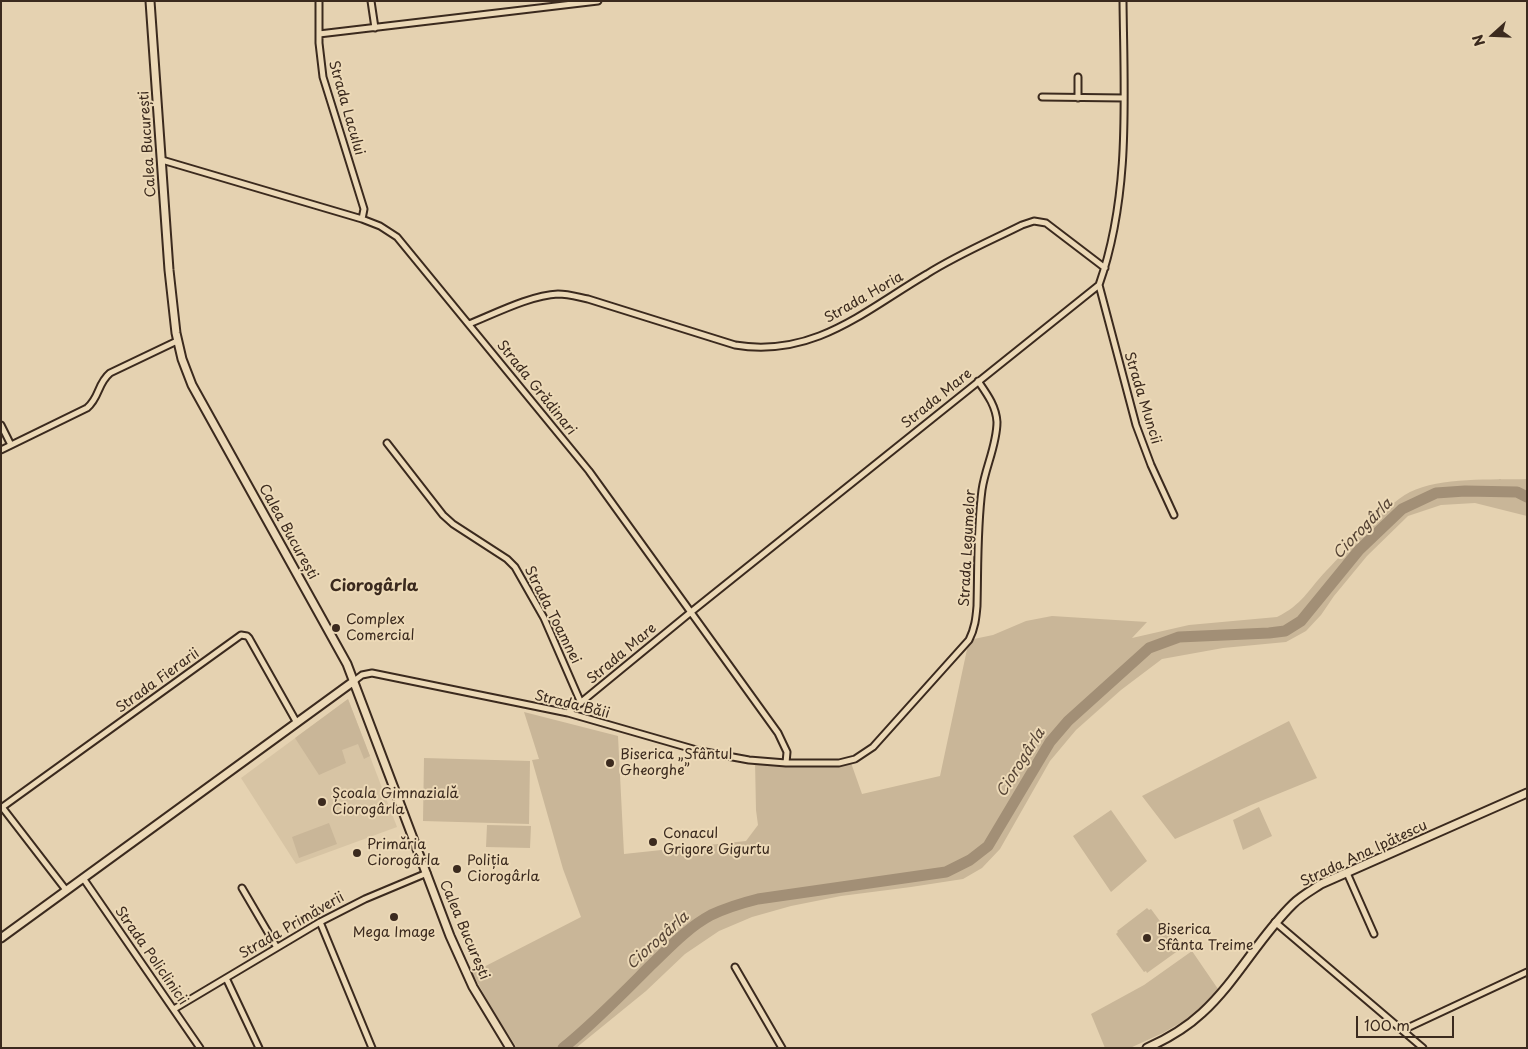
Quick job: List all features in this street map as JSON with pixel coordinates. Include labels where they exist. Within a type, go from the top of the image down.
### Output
[{"type":"main road","name":"Calea București","points":[[150,1],[170,270],[177,341],[182,360],[192,385],[341,652],[354,681],[464,969],[510,1047]]},
{"type":"main road","points":[[1,938],[354,681]]},
{"type":"main road","name":"Strada Ana Ipătescu","points":[[1147,1048],[1174,1034],[1201,1015],[1239,972],[1275,922],[1303,896],[1321,884],[1527,793]]},
{"type":"street","name":"Strada Lacului","points":[[319,1],[320,54],[323,77],[364,209],[362,219]]},
{"type":"street","points":[[371,1],[374,28]]},
{"type":"street","points":[[319,34],[598,1]]},
{"type":"street","points":[[1099,285],[1105,268],[1119,205],[1124,98],[1123,1]]},
{"type":"street","points":[[1078,77],[1078,98]]},
{"type":"street","points":[[1042,97],[1124,98]]},
{"type":"street","name":"Strada Grădinari","points":[[162,160],[362,219],[380,226],[397,237],[589,471],[778,733],[787,752],[786,763]]},
{"type":"street","name":"Strada Horia","points":[[469,324],[536,298],[558,294],[588,299],[735,345],[759,348],[788,346],[805,342],[838,328],[875,308],[948,262],[1022,224],[1034,221],[1046,223],[1105,268]]},
{"type":"street","name":"Strada Mare","points":[[568,714],[690,612],[1099,285]]},
{"type":"street","name":"Strada Muncii","points":[[1099,285],[1136,425],[1151,465],[1174,515]]},
{"type":"street","points":[[1,450],[87,408],[94,402],[102,381],[110,374],[177,341]]},
{"type":"street","name":"Strada Legumelor","points":[[973,632],[976,623],[982,488],[997,424],[996,412],[991,400],[978,381]]},
{"type":"street","points":[[1,425],[12,445]]},
{"type":"street","name":"Strada Toamnei","points":[[386,443],[443,515],[453,524],[507,559],[515,567],[544,618],[581,702]]},
{"type":"street","name":"Strada Băii","points":[[354,681],[362,674],[372,673],[568,714],[700,751],[750,760],[786,763],[839,763],[856,759],[873,747],[969,640],[973,632]]},
{"type":"street","name":"Strada Fierarii","points":[[2,808],[241,635],[249,638],[297,723]]},
{"type":"street","points":[[2,808],[66,890]]},
{"type":"street","name":"Strada Primăverii","points":[[174,1009],[276,946],[320,922],[365,899],[427,872]]},
{"type":"street","points":[[1347,873],[1374,934]]},
{"type":"street","name":"Strada Policlinicii","points":[[83,878],[200,1048]]},
{"type":"street","points":[[242,888],[276,946]]},
{"type":"street","points":[[320,922],[372,1048]]},
{"type":"street","points":[[1275,922],[1423,1048]]},
{"type":"street","points":[[735,967],[782,1048]]},
{"type":"street","points":[[1403,1030],[1527,972]]},
{"type":"street","points":[[226,978],[259,1048]]},
{"type":"shaded area","points":[[1527,479],[1527,516],[1475,503],[1441,505],[1408,516],[1367,556],[1321,615],[1306,631],[1286,642],[1223,648],[1162,659],[1121,690],[1076,730],[1050,761],[1000,849],[982,868],[963,879],[841,896],[791,906],[752,917],[719,931],[685,954],[646,991],[576,1048],[517,1048],[472,973],[581,917],[563,869],[532,760],[539,759],[524,712],[618,736],[624,854],[746,841],[758,825],[755,761],[850,760],[862,794],[940,776],[969,640],[993,635],[1026,621],[1052,616],[1147,622],[1132,638],[1189,625],[1277,617],[1299,602],[1366,528],[1388,507],[1410,492],[1422,487],[1451,482]]},
{"type":"shaded area","name":"Școala Gimnazială Ciorogârla","points":[[348,699],[397,827],[296,864],[241,778]]},
{"type":"shaded area","points":[[348,699],[370,756],[364,759],[358,744],[342,750],[346,763],[319,775],[295,738]]},
{"type":"shaded area","points":[[1289,721],[1317,778],[1175,839],[1142,796]]},
{"type":"shaded area","points":[[424,758],[530,761],[529,824],[423,821]]},
{"type":"shaded area","points":[[1259,807],[1272,836],[1243,850],[1233,820]]},
{"type":"shaded area","points":[[1111,810],[1147,861],[1111,892],[1073,836]]},
{"type":"shaded area","points":[[329,823],[337,844],[299,858],[292,837]]},
{"type":"shaded area","points":[[487,825],[531,826],[530,848],[486,847]]},
{"type":"shaded area","points":[[1147,908],[1151,909],[1179,947],[1179,950],[1147,973],[1146,971],[1144,972],[1116,934],[1117,931]]},
{"type":"shaded area","points":[[1192,951],[1218,989],[1203,1007],[1192,1016],[1163,1033],[1130,1048],[1105,1048],[1091,1014],[1144,985]]},
{"type":"waterway","name":"Ciorogârla","points":[[563,1048],[679,939],[711,915],[758,899],[946,872],[970,860],[988,846],[1050,742],[1068,721],[1149,648],[1179,637],[1285,631],[1301,621],[1359,550],[1402,509],[1436,493],[1465,491],[1517,492],[1527,497]]},
{"type":"place","name":"Complex Comercial","points":[[336,628]]},
{"type":"place","name":"Biserica „Sfântul Gheorghe”","points":[[610,763]]},
{"type":"place","name":"Școala Gimnazială Ciorogârla","points":[[322,802]]},
{"type":"place","name":"Conacul Grigore Gigurtu","points":[[653,842]]},
{"type":"place","name":"Primăria Ciorogârla","points":[[357,853]]},
{"type":"place","name":"Poliția Ciorogârla","points":[[457,869]]},
{"type":"place","name":"Mega Image","points":[[394,917]]},
{"type":"place","name":"Biserica Sfânta Treime","points":[[1147,938]]},
{"type":"district","name":"Ciorogârla","points":[[374,587]]}]
